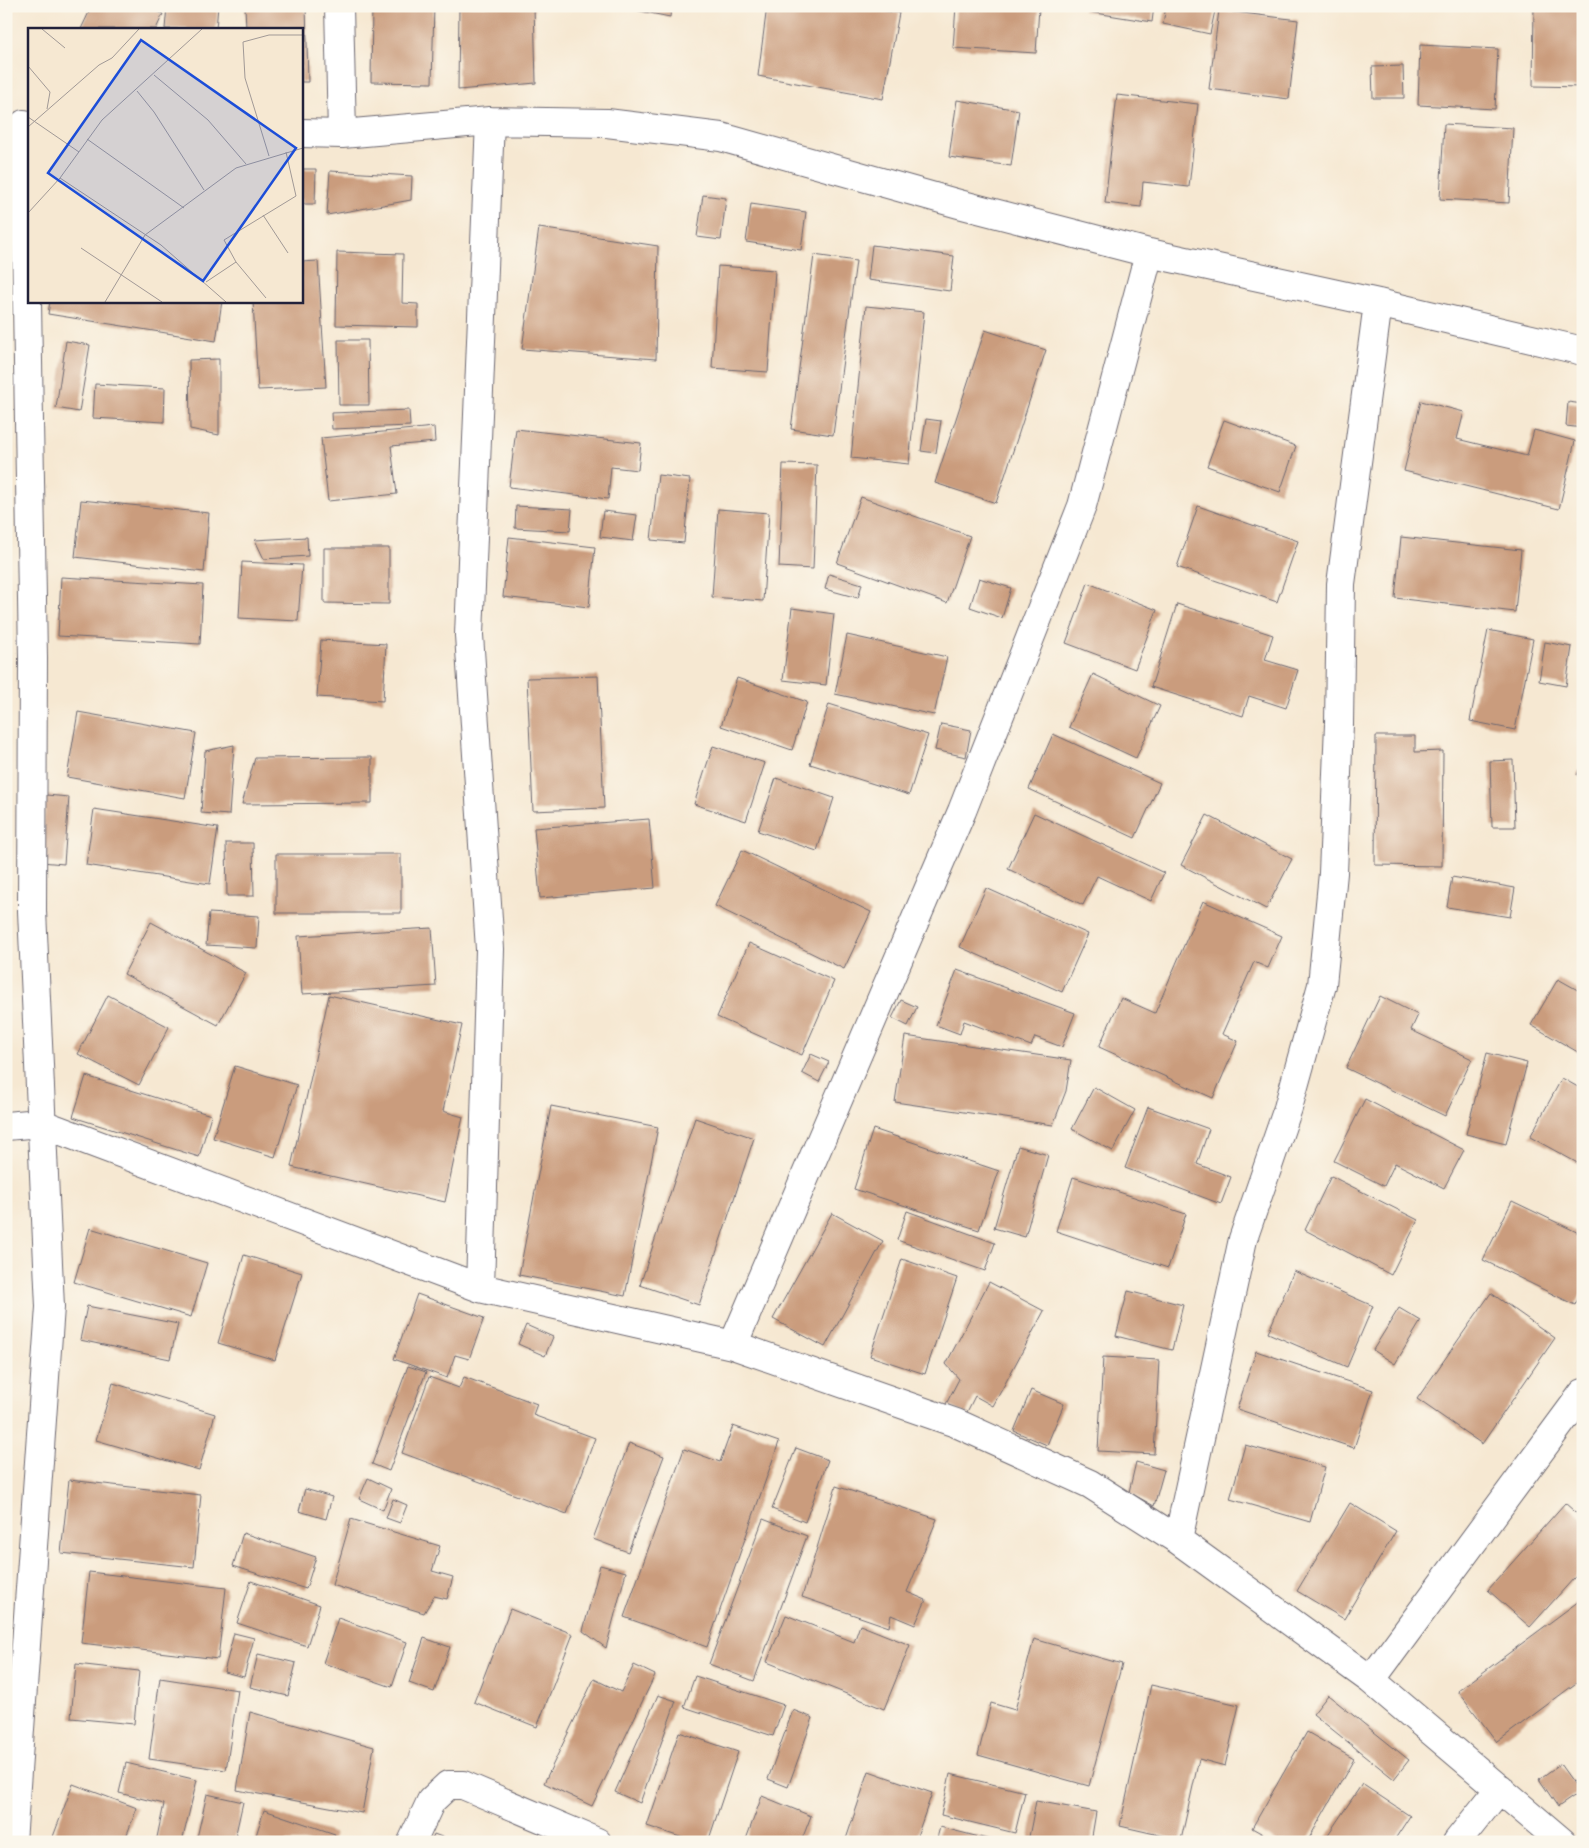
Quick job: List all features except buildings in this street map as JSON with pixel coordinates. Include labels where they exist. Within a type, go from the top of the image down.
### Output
[{"type":"street","points":[[339,6],[342,134]]},
{"type":"street","points":[[480,1288],[490,949],[469,635],[490,121]]},
{"type":"street","points":[[302,132],[342,134],[490,121],[607,122],[721,137],[959,204],[1149,253],[1378,303],[1583,351]]},
{"type":"street","points":[[12,1842],[50,1307],[40,1123],[32,911],[33,658],[20,123]]},
{"type":"street","points":[[733,1345],[962,812],[1082,506],[1149,253]]},
{"type":"street","points":[[1178,1540],[1243,1239],[1288,1108],[1322,985],[1333,873],[1340,724],[1341,584],[1378,303]]},
{"type":"street","points":[[6,1126],[40,1123],[480,1288],[733,1345],[956,1424],[1090,1484],[1178,1540],[1371,1680],[1562,1842]]},
{"type":"street","points":[[1371,1680],[1583,1393]]},
{"type":"street","points":[[412,1842],[431,1801],[448,1785],[463,1785],[597,1842]]},
{"type":"street","points":[[1457,1842],[1500,1788]]}]
